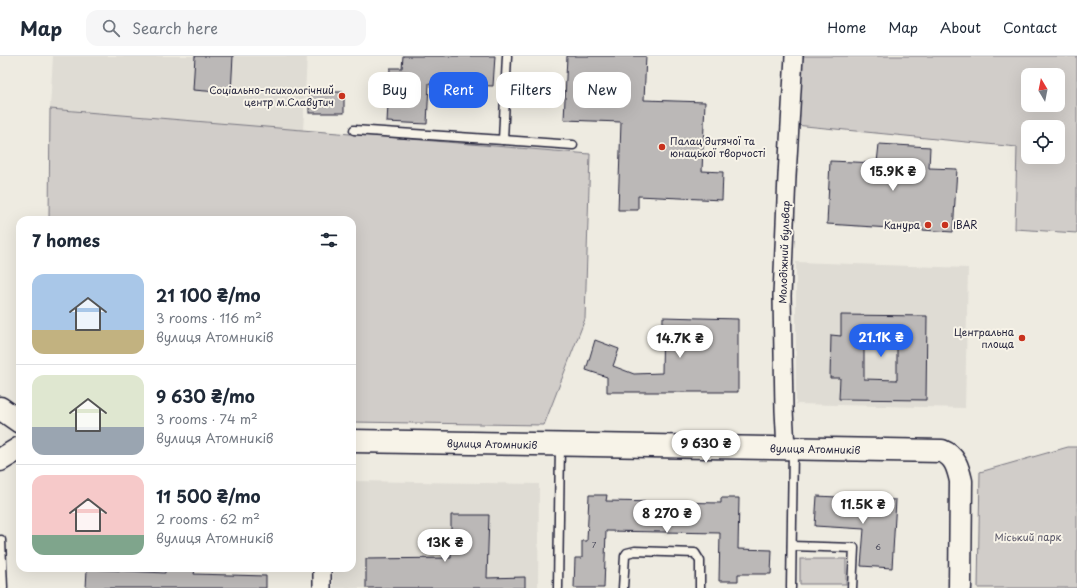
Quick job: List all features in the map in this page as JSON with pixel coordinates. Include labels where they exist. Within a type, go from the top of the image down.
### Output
[{"type":"street","name":"Молодіжний бульвар","points":[[790,449],[784,410],[782,296],[794,56]]},
{"type":"street","points":[[0,408],[16,419]]},
{"type":"street","name":"вулиця Атомників","points":[[356,441],[942,451],[950,455],[958,467],[961,486],[960,588]]},
{"type":"street","points":[[0,460],[16,450]]},
{"type":"street","points":[[322,572],[322,588]]},
{"type":"lane","points":[[503,140],[507,56]]},
{"type":"lane","points":[[354,130],[573,146]]},
{"type":"lane","points":[[558,588],[560,445]]},
{"type":"lane","points":[[790,449],[792,546],[791,588]]},
{"type":"lane","points":[[1,540],[3,588]]},
{"type":"lane","points":[[792,546],[854,548],[852,588]]},
{"type":"lane","points":[[623,588],[625,556],[627,553],[635,551],[695,553],[700,561],[700,588]]},
{"type":"shaded area","points":[[53,56],[307,56],[303,131],[50,109]]},
{"type":"shaded area","points":[[796,262],[968,268],[965,408],[796,404]]},
{"type":"shaded area","points":[[356,481],[539,484],[538,588],[333,588],[333,572],[356,572]]},
{"type":"green space","points":[[797,56],[1077,56],[1077,233],[1015,229],[1017,147],[795,125]]},
{"type":"green space","points":[[50,109],[590,154],[585,319],[544,425],[356,422],[356,216],[49,216]]},
{"type":"green space","name":"Міський парк","points":[[1068,447],[1077,447],[1077,588],[978,588],[980,472]]},
{"type":"green space","points":[[800,559],[846,559],[846,584],[800,584]]},
{"type":"building","points":[[195,56],[233,56],[231,93],[193,90]]},
{"type":"building","points":[[403,56],[495,56],[493,86],[488,86],[488,72],[429,72],[427,124],[387,122],[388,108],[421,108],[421,72],[390,72],[390,68],[402,68]]},
{"type":"building","name":"Палац дитячої та юнацької творчості","points":[[567,56],[646,56],[644,100],[705,102],[702,171],[723,172],[722,200],[638,196],[638,210],[618,210],[621,122],[564,120]]},
{"type":"building","points":[[309,92],[344,92],[344,113],[309,113]]},
{"type":"building","points":[[879,144],[930,147],[929,168],[957,169],[953,232],[827,224],[830,161],[877,163]]},
{"type":"building","points":[[841,315],[927,316],[926,400],[839,399],[840,378],[830,378],[831,335],[841,336]],"holes":[[[864,335],[897,336],[897,380],[864,379]]]},
{"type":"building","points":[[663,317],[738,319],[738,392],[607,392],[607,377],[586,370],[595,340],[619,349],[613,366],[634,374],[662,373]]},
{"type":"building","points":[[589,495],[607,495],[606,501],[721,503],[721,498],[739,498],[738,549],[772,550],[771,574],[738,574],[738,581],[719,581],[720,533],[606,531],[604,588],[574,588],[575,558],[582,558],[582,541],[587,541]]},
{"type":"building","points":[[817,496],[896,500],[892,568],[861,566],[864,529],[815,526]]},
{"type":"building","points":[[451,515],[489,515],[487,578],[525,577],[525,588],[366,588],[366,559],[451,558]]},
{"type":"building","points":[[87,572],[194,572],[194,574],[266,576],[266,588],[86,588]]},
{"type":"place","name":"Соціально-психологічний центр м.Славутич","points":[[342,96]]},
{"type":"place","name":"Палац дитячої та юнацької творчості","points":[[662,147]]},
{"type":"place","name":"Канура","points":[[928,225]]},
{"type":"place","name":"IBAR","points":[[945,225]]},
{"type":"place","name":"Центральна площа","points":[[1022,338]]}]
